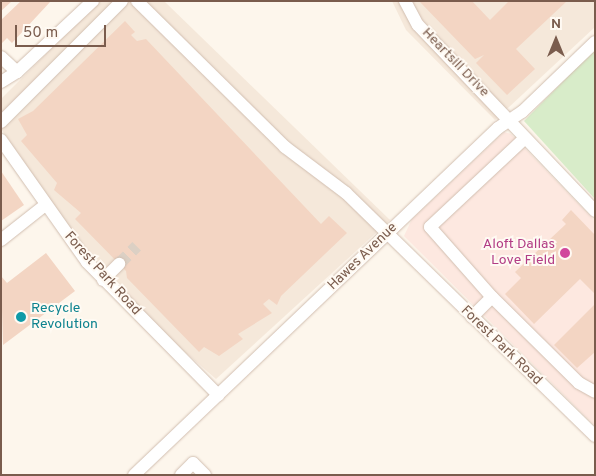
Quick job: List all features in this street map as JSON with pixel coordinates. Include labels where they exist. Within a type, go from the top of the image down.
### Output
[{"type":"street","points":[[1,82],[17,72],[93,1]]},
{"type":"street","points":[[1,122],[122,1]]},
{"type":"street","name":"Forest Park Road","points":[[138,1],[285,147],[346,193],[386,235],[595,436]]},
{"type":"street","name":"Heartsill Drive","points":[[405,1],[418,25],[510,120],[595,212]]},
{"type":"street","name":"Hawes Avenue","points":[[134,475],[386,235],[595,42]]},
{"type":"street","points":[[1,58],[17,72]]},
{"type":"street","points":[[525,138],[430,227],[492,296],[578,383],[595,392]]},
{"type":"street","name":"Forest Park Road","points":[[1,140],[44,206],[104,280],[218,395]]},
{"type":"street","points":[[1,240],[44,206]]},
{"type":"street","points":[[104,280],[119,264]]},
{"type":"street","points":[[472,317],[492,296]]},
{"type":"street","points":[[180,475],[193,463],[205,475]]},
{"type":"shaded area","points":[[99,1],[164,1],[390,220],[216,379],[162,332],[87,252],[1,129],[1,99]]},
{"type":"shaded area","points":[[392,1],[595,1],[595,27],[495,120],[406,30]]},
{"type":"shaded area","points":[[504,132],[511,134],[595,221],[595,426],[404,236],[412,219]]},
{"type":"green space","points":[[595,49],[595,199],[524,121]]},
{"type":"building","points":[[1,1],[12,1],[1,11]]},
{"type":"building","points":[[21,1],[51,1],[12,43],[7,38],[1,44],[1,20]]},
{"type":"building","points":[[472,1],[490,20],[509,1],[567,1],[516,49],[535,69],[507,95],[476,63],[484,55],[475,59],[420,2]]},
{"type":"building","points":[[125,21],[135,32],[131,35],[137,41],[146,39],[321,224],[329,216],[347,233],[281,296],[277,305],[269,299],[263,304],[272,313],[238,334],[243,339],[219,356],[204,347],[199,352],[127,278],[126,271],[75,219],[81,213],[54,190],[57,183],[21,141],[27,135],[18,119],[33,111]]},
{"type":"building","points":[[1,171],[24,205],[1,221]]},
{"type":"building","name":"Aloft Dallas Love Field","points":[[571,210],[595,235],[595,294],[580,279],[534,324],[505,294],[521,278],[515,272],[566,224],[562,220]]},
{"type":"building","name":"Recycle Revolution","points":[[46,253],[75,291],[3,345],[1,276],[7,283]]},
{"type":"building","points":[[595,304],[595,352],[577,368],[554,345]]},
{"type":"tunnel","points":[[119,264],[137,246]]},
{"type":"place","name":"Aloft Dallas Love Field","points":[[565,253]]},
{"type":"place","name":"Recycle Revolution","points":[[21,317]]}]
